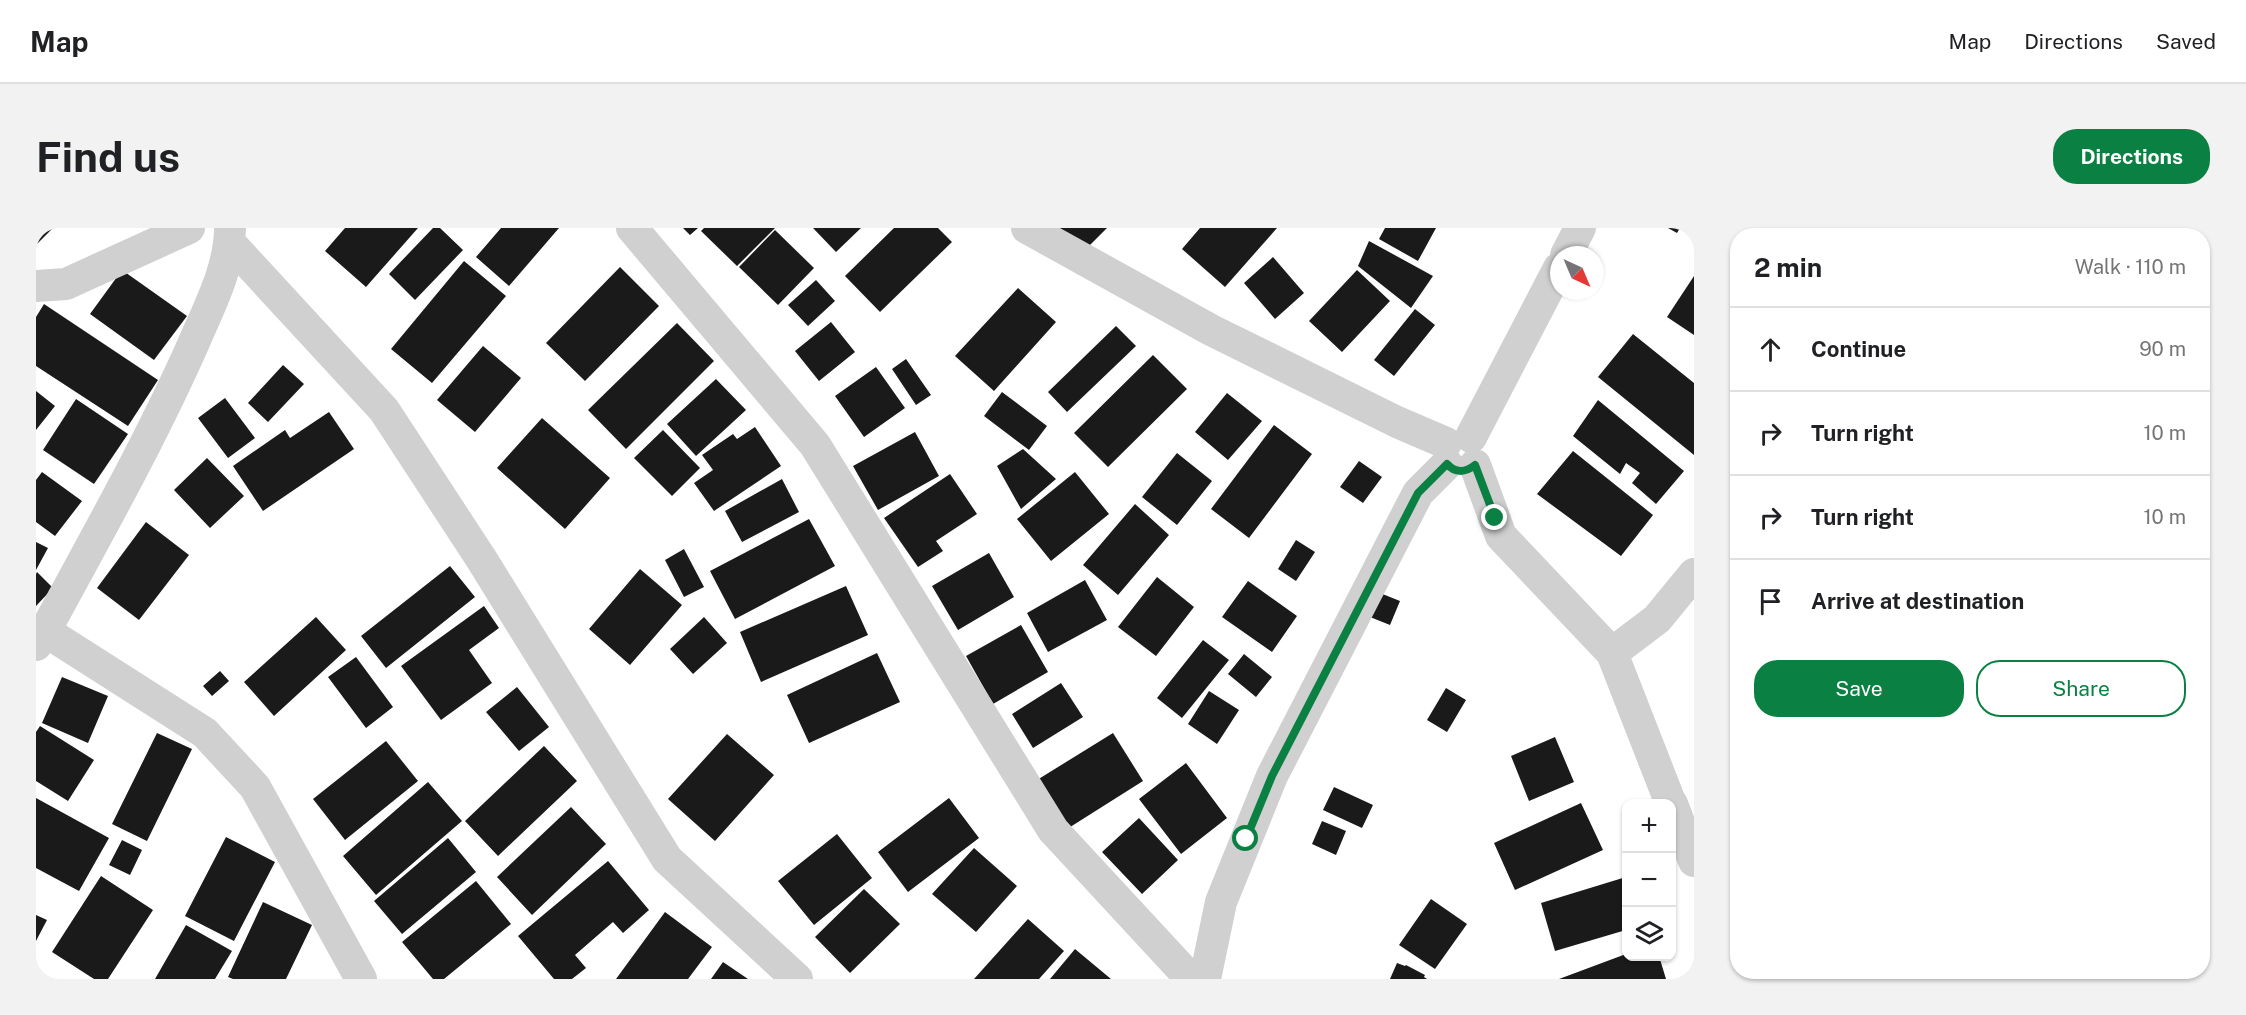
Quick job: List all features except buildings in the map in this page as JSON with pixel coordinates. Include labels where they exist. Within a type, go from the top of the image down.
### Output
[{"type":"street","points":[[36,286],[66,284],[189,228]]},
{"type":"street","points":[[632,228],[814,445],[1053,830],[1191,979]]},
{"type":"street","points":[[1027,228],[1211,330],[1460,452],[1501,536],[1612,653],[1669,799]]},
{"type":"street","points":[[1571,246],[1580,228]]},
{"type":"street","points":[[230,236],[215,293],[168,400],[41,638],[205,734],[255,787],[361,979]]},
{"type":"street","points":[[230,236],[384,410],[482,560],[667,859],[797,979]]},
{"type":"street","points":[[1205,979],[1221,902],[1272,776],[1418,493],[1460,452],[1550,285]]},
{"type":"street","points":[[1612,653],[1657,619],[1694,574]]},
{"type":"street","points":[[1676,816],[1694,861]]},
{"type":"route","points":[[1246,839],[1272,776],[1418,493],[1447,464],[1450,468],[1460,472],[1471,469],[1475,465],[1495,518]]}]
